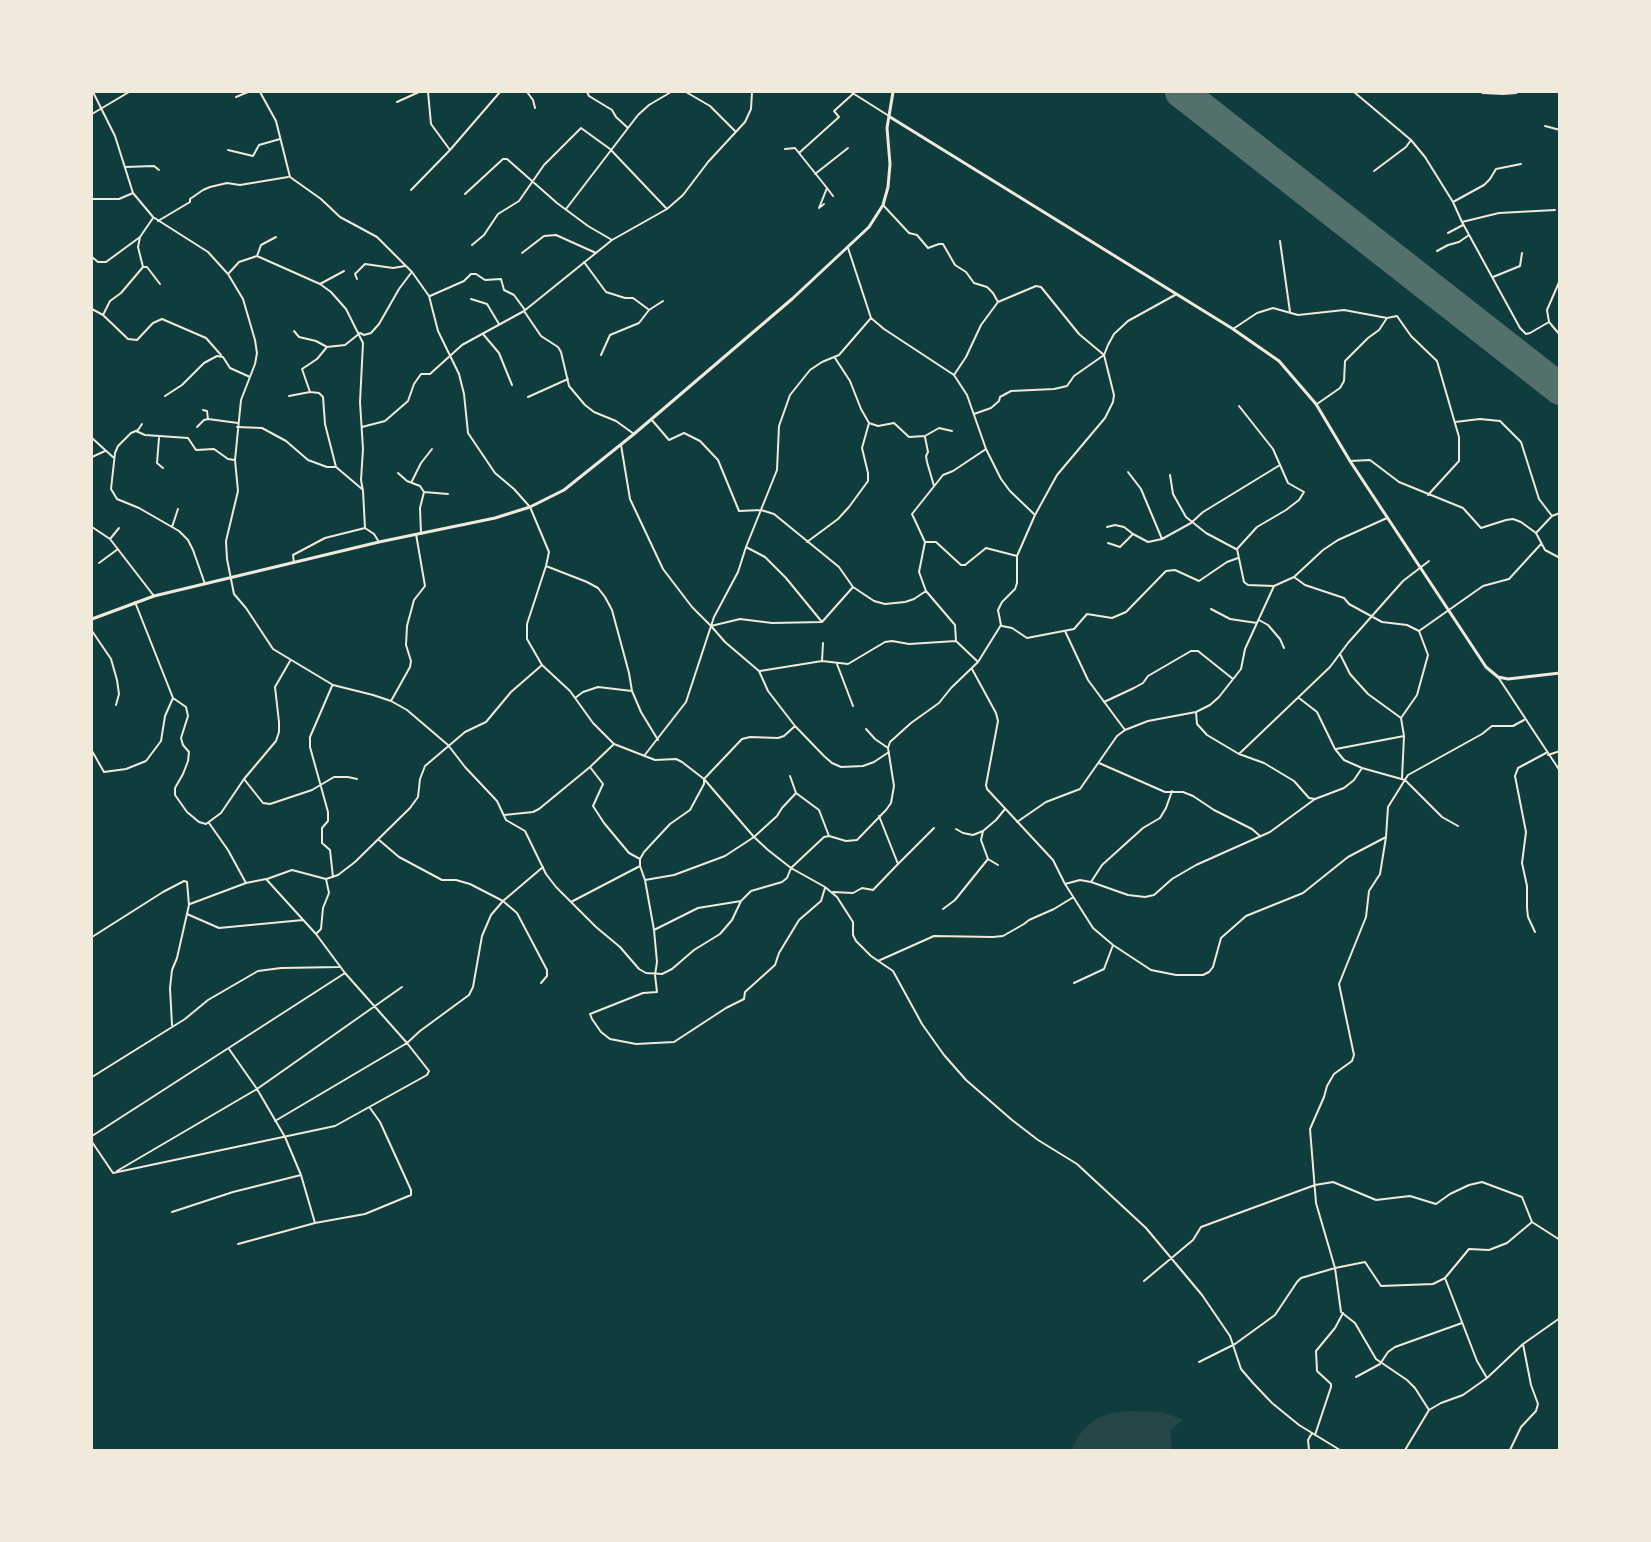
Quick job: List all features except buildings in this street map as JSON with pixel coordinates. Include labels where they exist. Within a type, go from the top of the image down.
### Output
[{"type":"highway","points":[[1483,92],[1513,92]]},
{"type":"main road","points":[[92,619],[154,596],[379,542],[495,518],[530,507],[564,490],[621,445],[792,299],[869,227],[883,205],[888,188],[890,164],[887,128],[893,92]]},
{"type":"main road","points":[[889,116],[1233,329],[1286,368],[1316,404],[1350,461],[1486,667],[1498,677],[1517,679],[1560,673]]},
{"type":"street","points":[[93,92],[115,136],[133,193],[153,217],[208,252],[228,274],[243,299],[255,340],[257,353],[255,364],[241,400],[235,460],[238,491],[226,542],[234,594],[273,649],[290,661],[333,685],[391,701],[407,710],[448,745],[497,801],[509,822],[525,831],[556,887],[596,927],[620,947],[639,969],[655,975],[672,969],[694,950],[720,934],[732,920],[741,901],[751,891],[782,882],[787,878],[791,868],[824,837],[829,836],[846,841],[857,840],[891,803],[893,771],[889,750],[890,742],[939,703],[978,662],[1001,625],[998,610],[1002,602],[1015,590],[1017,556],[1035,515],[1057,475],[1105,418],[1113,402],[1114,395],[1104,355],[1079,334],[1041,287],[1036,286],[998,302],[981,325],[966,357],[954,375]]},
{"type":"street","points":[[92,114],[127,92]]},
{"type":"street","points":[[236,97],[248,92]]},
{"type":"street","points":[[260,92],[276,122],[290,177],[321,199],[340,217],[377,237],[406,265],[429,296],[438,331],[450,354],[464,394],[468,433],[495,473],[530,507],[549,552],[527,630],[530,645],[542,665],[575,698],[593,723],[614,744],[644,757],[676,759],[697,772],[754,837],[791,868],[825,887],[837,897],[853,922],[853,935],[856,941],[892,971],[922,1024],[944,1055],[974,1087],[1038,1140],[1077,1164],[1146,1228],[1202,1295],[1235,1344],[1241,1369],[1253,1383],[1272,1403],[1299,1425],[1340,1450]]},
{"type":"street","points":[[398,102],[419,92]]},
{"type":"street","points":[[428,92],[431,124],[450,150]]},
{"type":"street","points":[[411,190],[450,150],[500,92]]},
{"type":"street","points":[[527,92],[533,100],[534,108]]},
{"type":"street","points":[[586,92],[612,110],[628,128]]},
{"type":"street","points":[[566,209],[628,128],[649,105],[671,92]]},
{"type":"street","points":[[686,92],[710,106],[735,131]]},
{"type":"street","points":[[362,427],[385,421],[401,408],[408,401],[421,374],[429,374],[450,354],[482,333],[525,310],[612,240],[667,209],[683,195],[708,162],[745,122],[751,109],[752,92]]},
{"type":"street","points":[[799,153],[839,117],[834,111],[853,92],[889,116]]},
{"type":"street","points":[[1354,92],[1411,140],[1425,157],[1453,202],[1462,224],[1520,328],[1526,334],[1539,330],[1549,322]]},
{"type":"street","points":[[1545,126],[1560,130]]},
{"type":"street","points":[[472,245],[484,235],[498,214],[519,201],[544,165],[578,130],[584,129],[610,150],[667,209]]},
{"type":"street","points":[[228,150],[253,156],[259,145],[280,139]]},
{"type":"street","points":[[1374,171],[1407,147],[1411,140]]},
{"type":"street","points":[[785,149],[795,148],[833,196]]},
{"type":"street","points":[[815,174],[848,148]]},
{"type":"street","points":[[465,194],[503,159],[507,159],[588,226],[612,240]]},
{"type":"street","points":[[1453,202],[1484,184],[1496,169],[1521,164]]},
{"type":"street","points":[[125,167],[154,166],[159,170]]},
{"type":"street","points":[[158,221],[210,187],[226,183],[240,185],[290,177]]},
{"type":"street","points":[[1560,183],[1560,191]]},
{"type":"street","points":[[824,204],[819,208],[826,188]]},
{"type":"street","points":[[92,199],[119,199],[133,193]]},
{"type":"street","points":[[883,205],[909,233],[917,235],[928,248],[943,244],[955,265],[966,272],[974,283],[993,293],[998,302]]},
{"type":"street","points":[[1448,232],[1462,224],[1498,213],[1555,210]]},
{"type":"street","points":[[92,257],[98,262],[106,262],[140,237],[153,217]]},
{"type":"street","points":[[522,253],[544,237],[556,235],[596,253]]},
{"type":"street","points":[[1437,251],[1460,242],[1469,235]]},
{"type":"street","points":[[140,237],[138,247],[142,267]]},
{"type":"street","points":[[257,256],[261,245],[276,237]]},
{"type":"street","points":[[1280,241],[1290,312]]},
{"type":"street","points":[[848,248],[871,318],[954,375],[963,387],[986,449],[1010,491],[1035,515]]},
{"type":"street","points":[[1493,277],[1520,266],[1522,254]]},
{"type":"street","points":[[228,274],[239,262],[257,256],[320,284],[339,299],[360,333],[364,350],[360,402],[363,449],[361,480],[365,528]]},
{"type":"street","points":[[584,262],[606,292],[633,298],[649,310]]},
{"type":"street","points":[[357,279],[355,274],[366,264],[393,268],[406,265]]},
{"type":"street","points":[[142,267],[147,267],[160,284]]},
{"type":"street","points":[[103,315],[110,302],[121,293],[142,267]]},
{"type":"street","points":[[320,284],[344,271]]},
{"type":"street","points":[[360,333],[364,335],[371,333],[379,324],[399,289],[412,272]]},
{"type":"street","points":[[429,296],[464,280],[471,274],[476,274],[485,280],[501,279],[504,290],[514,295],[541,336],[558,347],[569,386],[585,405],[616,421],[634,434]]},
{"type":"street","points":[[1560,280],[1547,310],[1549,322],[1560,335]]},
{"type":"street","points":[[974,414],[991,408],[1000,397],[1011,391],[1066,386],[1074,376],[1104,355],[1114,334],[1128,321],[1175,295]]},
{"type":"street","points":[[471,299],[487,304],[499,324]]},
{"type":"street","points":[[601,355],[610,335],[639,323],[649,310],[663,301]]},
{"type":"street","points":[[92,309],[103,315],[117,331],[132,340],[140,338],[158,320],[166,320],[206,338],[230,368],[250,377]]},
{"type":"street","points":[[1233,329],[1266,310],[1273,309],[1298,315],[1344,310],[1387,318],[1397,316],[1411,336],[1435,357],[1459,437],[1459,461],[1428,495]]},
{"type":"street","points":[[644,757],[686,702],[714,617],[738,572],[777,470],[779,426],[790,395],[810,370],[822,362],[835,358],[871,318]]},
{"type":"street","points":[[1316,404],[1340,388],[1344,381],[1345,361],[1379,330],[1387,318]]},
{"type":"street","points":[[294,331],[299,337],[316,340],[327,347],[345,345],[360,333]]},
{"type":"street","points":[[482,333],[499,353],[512,385]]},
{"type":"street","points":[[310,392],[302,369],[317,359],[327,347]]},
{"type":"street","points":[[165,396],[182,385],[204,363],[221,355]]},
{"type":"street","points":[[835,358],[850,381],[861,409],[870,423],[878,426],[894,423],[909,437],[925,436],[939,428],[952,431]]},
{"type":"street","points":[[528,397],[568,379]]},
{"type":"street","points":[[289,396],[310,392],[320,393],[323,397],[325,424],[336,467]]},
{"type":"street","points":[[1239,406],[1273,449],[1288,483],[1304,492],[1299,500],[1287,510],[1257,527],[1237,549],[1244,582],[1248,585],[1274,586],[1294,578],[1323,550],[1338,540],[1387,518]]},
{"type":"street","points":[[203,410],[207,411],[208,419]]},
{"type":"street","points":[[197,427],[208,419],[261,428],[286,441],[308,460],[327,467],[336,467],[356,482],[363,491]]},
{"type":"street","points":[[651,419],[669,440],[684,433],[700,441],[718,460],[739,511],[761,510],[774,514],[838,567],[853,587],[874,601],[885,604],[914,599],[926,591]]},
{"type":"street","points":[[1455,422],[1480,419],[1500,421],[1521,442],[1539,499],[1552,516]]},
{"type":"street","points":[[807,542],[837,519],[866,485],[868,473],[862,448],[870,423]]},
{"type":"street","points":[[142,424],[118,446],[114,458],[111,489],[117,499],[139,508],[179,531],[188,540],[205,584]]},
{"type":"street","points":[[136,431],[145,435],[188,438],[196,450],[214,449],[228,459],[235,460]]},
{"type":"street","points":[[159,436],[157,463],[163,468]]},
{"type":"street","points":[[925,436],[927,462],[934,486]]},
{"type":"street","points":[[92,438],[114,458]]},
{"type":"street","points":[[621,445],[630,499],[663,569],[683,597],[725,642],[759,671],[768,691],[795,726],[824,756],[841,767],[863,766],[874,762],[889,750]]},
{"type":"street","points":[[412,482],[421,463],[432,449]]},
{"type":"street","points":[[978,662],[956,641],[955,625],[926,591],[919,572],[926,542],[912,514],[943,475],[986,449]]},
{"type":"street","points":[[92,457],[105,451]]},
{"type":"street","points":[[1350,461],[1370,459],[1399,483],[1455,503],[1481,528],[1513,519],[1536,532],[1545,550],[1560,558]]},
{"type":"street","points":[[1107,526],[1124,527],[1148,543],[1162,539],[1191,523],[1203,512],[1280,465]]},
{"type":"street","points":[[1128,472],[1141,489],[1162,539]]},
{"type":"street","points":[[391,701],[410,667],[411,662],[406,645],[407,626],[414,600],[425,586],[418,534],[424,492],[420,486],[407,481],[398,473]]},
{"type":"street","points":[[1170,475],[1173,495],[1191,523],[1237,549]]},
{"type":"street","points":[[424,492],[448,494]]},
{"type":"street","points":[[172,528],[178,509]]},
{"type":"street","points":[[1536,532],[1552,516],[1560,513]]},
{"type":"street","points":[[92,527],[110,539],[154,596]]},
{"type":"street","points":[[110,539],[119,528]]},
{"type":"street","points":[[294,563],[293,555],[325,538],[365,528],[374,534],[379,542]]},
{"type":"street","points":[[1108,543],[1120,547],[1133,534]]},
{"type":"street","points":[[926,542],[936,542],[961,565],[986,549],[1017,556]]},
{"type":"street","points":[[1419,631],[1487,584],[1509,579],[1541,544]]},
{"type":"street","points":[[746,547],[765,557],[822,621]]},
{"type":"street","points":[[99,563],[118,549]]},
{"type":"street","points":[[1001,625],[1012,628],[1028,638],[1065,632],[1074,629],[1087,614],[1112,618],[1126,612],[1166,571],[1175,570],[1199,581],[1227,562],[1238,558]]},
{"type":"street","points":[[1239,754],[1299,698],[1403,581],[1429,561]]},
{"type":"street","points":[[546,566],[587,582],[598,588],[605,597],[612,610],[632,691],[641,712],[658,740]]},
{"type":"street","points":[[1294,578],[1305,585],[1344,598],[1349,604],[1388,624],[1407,625],[1419,631],[1428,655],[1417,695],[1401,718],[1404,736],[1403,779]]},
{"type":"street","points":[[1017,822],[1046,802],[1077,792],[1117,736],[1125,730],[1148,721],[1196,712],[1220,697],[1241,669],[1245,649],[1274,586]]},
{"type":"street","points":[[711,626],[740,619],[772,623],[822,621],[853,587]]},
{"type":"street","points":[[135,602],[174,698],[186,707],[188,716],[181,738],[189,752],[183,774],[175,788],[175,795],[187,812],[199,822],[209,823],[221,813],[244,779],[276,741],[279,732],[275,687],[290,661]]},
{"type":"street","points":[[1211,609],[1230,619],[1268,625],[1280,639],[1284,648]]},
{"type":"street","points":[[92,632],[111,659],[117,680],[116,705]]},
{"type":"street","points":[[1065,632],[1088,680],[1125,730]]},
{"type":"street","points":[[759,671],[822,661],[848,664],[892,640],[909,644],[956,641]]},
{"type":"street","points":[[822,661],[823,643]]},
{"type":"street","points":[[1104,702],[1143,683],[1148,676],[1191,651],[1198,651],[1233,679]]},
{"type":"street","points":[[1340,654],[1350,674],[1368,694],[1401,718]]},
{"type":"street","points":[[837,664],[853,706]]},
{"type":"street","points":[[189,905],[246,883],[297,870],[326,879],[333,877],[355,862],[410,808],[418,797],[420,779],[425,766],[465,732],[486,722],[511,692],[542,665]]},
{"type":"street","points":[[972,669],[998,721],[987,789],[1053,860],[1073,898],[1093,928],[1113,945],[1151,970],[1176,975],[1203,975],[1213,967],[1221,938],[1239,921],[1261,909],[1303,893],[1348,857],[1386,837]]},
{"type":"street","points":[[1498,677],[1524,720],[1560,771]]},
{"type":"street","points":[[333,685],[310,737],[310,747],[329,816],[322,828],[322,843],[330,850],[333,877]]},
{"type":"street","points":[[575,698],[583,692],[598,687],[632,691]]},
{"type":"street","points":[[92,751],[104,772],[126,769],[146,761],[161,741],[165,716],[174,698]]},
{"type":"street","points":[[1299,698],[1317,712],[1335,749],[1344,760],[1362,768],[1403,779],[1442,817],[1458,826]]},
{"type":"street","points":[[1196,712],[1197,724],[1201,729],[1239,754],[1264,763],[1294,781],[1309,798],[1315,799]]},
{"type":"street","points":[[1429,1410],[1407,1380],[1380,1364],[1355,1323],[1341,1312],[1335,1268],[1316,1203],[1310,1129],[1334,1074],[1352,1061],[1353,1055],[1339,984],[1366,917],[1369,891],[1380,874],[1388,807],[1403,779],[1408,775],[1482,734],[1492,726],[1513,726],[1524,720]]},
{"type":"street","points":[[795,726],[784,736],[778,738],[742,739],[704,779],[690,810],[670,824],[644,852],[640,859],[640,866],[645,880],[654,930],[657,992],[643,993],[590,1014],[601,1032],[610,1040],[636,1044],[674,1042],[744,999],[745,992],[775,965],[779,953],[799,920],[821,901],[825,887]]},
{"type":"street","points":[[866,729],[874,739],[889,750]]},
{"type":"street","points":[[1335,749],[1404,736]]},
{"type":"street","points":[[504,815],[533,812],[539,809],[614,744]]},
{"type":"street","points":[[1535,932],[1528,917],[1527,886],[1522,863],[1526,832],[1515,776],[1518,768],[1547,754],[1560,751]]},
{"type":"street","points":[[1099,763],[1165,792],[1183,792],[1193,796],[1214,810],[1252,829],[1260,836]]},
{"type":"street","points":[[590,766],[603,784],[593,806],[604,823],[629,852],[640,859]]},
{"type":"street","points":[[1065,884],[1080,880],[1128,895],[1154,895],[1172,879],[1196,865],[1270,832],[1315,799],[1344,788],[1354,780],[1362,768]]},
{"type":"street","points":[[244,779],[263,803],[270,804],[302,794],[339,776],[357,779]]},
{"type":"street","points":[[790,776],[796,793],[819,810],[829,836]]},
{"type":"street","points":[[1091,882],[1102,865],[1143,828],[1160,818],[1167,808],[1172,791]]},
{"type":"street","points":[[645,880],[674,875],[724,856],[754,837],[777,816],[796,793]]},
{"type":"street","points":[[956,829],[973,835],[983,831],[1005,809]]},
{"type":"street","points":[[879,816],[898,864]]},
{"type":"street","points":[[209,823],[228,850],[246,883]]},
{"type":"street","points":[[831,892],[853,893],[862,888],[873,890],[934,828]]},
{"type":"street","points":[[983,831],[981,840],[988,859],[998,865]]},
{"type":"street","points":[[379,840],[399,857],[442,880],[456,880],[470,884],[503,901],[517,913],[547,970],[548,976],[541,983]]},
{"type":"street","points":[[943,909],[955,900],[988,859]]},
{"type":"street","points":[[571,902],[640,866]]},
{"type":"street","points":[[275,1121],[407,1043],[469,995],[473,987],[482,936],[491,915],[503,901],[543,867]]},
{"type":"street","points":[[113,1173],[335,1126],[427,1075],[428,1067],[345,973],[316,934],[266,879]]},
{"type":"street","points":[[316,934],[321,928],[323,908],[329,893],[326,879]]},
{"type":"street","points":[[92,937],[184,881],[187,882],[189,905],[177,958],[172,970],[170,988],[172,1027]]},
{"type":"street","points":[[878,961],[934,936],[993,938],[1003,936],[1073,898]]},
{"type":"street","points":[[654,930],[698,908],[741,901]]},
{"type":"street","points":[[187,914],[219,928],[303,920]]},
{"type":"street","points":[[1074,983],[1104,969],[1113,945]]},
{"type":"street","points":[[92,1077],[172,1027],[202,1007],[208,1000],[258,971],[281,968],[340,967]]},
{"type":"street","points":[[92,1136],[345,973]]},
{"type":"street","points":[[113,1173],[257,1089],[402,987]]},
{"type":"street","points":[[229,1048],[257,1089],[285,1137],[301,1175],[315,1223]]},
{"type":"street","points":[[238,1244],[315,1223],[365,1214],[411,1195],[411,1190],[380,1122],[370,1108]]},
{"type":"street","points":[[92,1142],[113,1173]]},
{"type":"street","points":[[172,1212],[234,1192],[301,1175]]},
{"type":"street","points":[[1144,1281],[1193,1240],[1200,1227],[1315,1185],[1338,1183],[1376,1200],[1410,1196],[1436,1204],[1450,1194],[1482,1182],[1522,1197],[1532,1221],[1560,1240]]},
{"type":"street","points":[[1199,1362],[1235,1344],[1275,1315],[1301,1278],[1365,1262],[1381,1286],[1434,1284],[1445,1278],[1469,1249],[1489,1250],[1507,1243],[1532,1221]]},
{"type":"street","points":[[1445,1278],[1477,1361],[1487,1378]]},
{"type":"street","points":[[1309,1450],[1308,1440],[1314,1434],[1331,1387],[1331,1384],[1317,1371],[1316,1351],[1335,1328],[1343,1313]]},
{"type":"street","points":[[1405,1450],[1429,1410],[1463,1395],[1487,1378],[1522,1344],[1560,1318]]},
{"type":"street","points":[[1356,1377],[1380,1364],[1388,1352],[1404,1342],[1462,1323]]},
{"type":"street","points":[[1510,1450],[1521,1427],[1536,1411],[1538,1404],[1531,1385],[1522,1344]]},
{"type":"shaded area","points":[[1128,1411],[1162,1412],[1183,1420],[1170,1431],[1172,1450],[1073,1450],[1073,1445],[1083,1430],[1096,1419],[1107,1414]]},
{"type":"runway","points":[[1181,92],[1560,389]]}]
